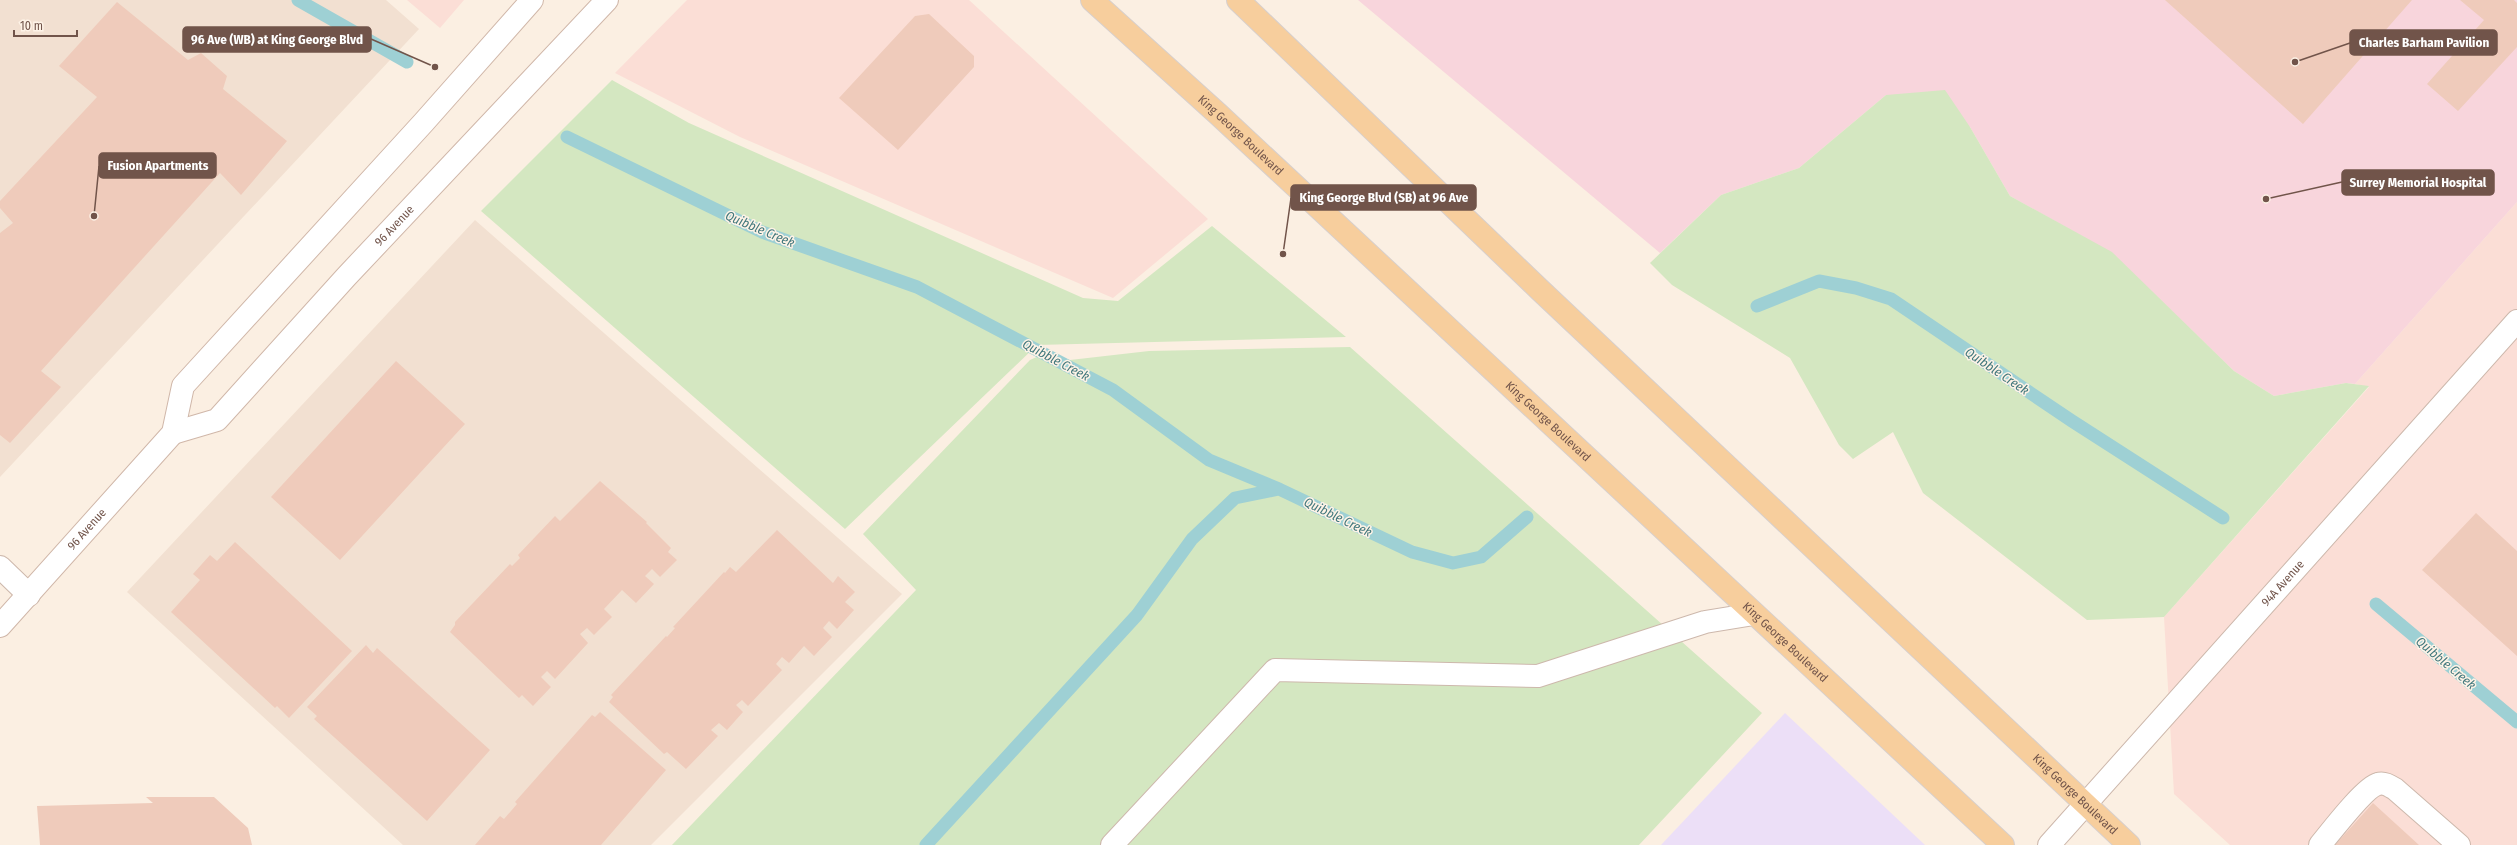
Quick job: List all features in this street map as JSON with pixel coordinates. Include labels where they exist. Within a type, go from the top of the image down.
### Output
[{"type":"main road","name":"96 Avenue","points":[[0,626],[173,433],[183,386],[424,122],[532,0]]},
{"type":"main road","name":"96 Avenue","points":[[173,433],[217,420],[346,277],[607,0]]},
{"type":"main road","name":"King George Boulevard","points":[[1092,0],[1218,114],[2003,845]]},
{"type":"main road","name":"King George Boulevard","points":[[1238,0],[1540,290],[2129,845]]},
{"type":"main road","name":"94A Avenue","points":[[2049,845],[2517,321]]},
{"type":"main road","points":[[0,567],[29,595]]},
{"type":"main road","points":[[1112,845],[1275,670],[1538,676],[1706,622],[1754,614]]},
{"type":"main road","points":[[2320,845],[2367,791],[2377,784],[2385,784],[2395,789],[2459,845]]},
{"type":"shaded area","points":[[0,0],[386,0],[419,29],[0,477]]},
{"type":"shaded area","points":[[407,0],[464,0],[440,28]]},
{"type":"shaded area","points":[[687,0],[969,0],[1208,219],[1113,298],[740,137],[615,73]]},
{"type":"shaded area","points":[[1358,0],[2517,0],[2517,202],[2355,384],[2346,383],[2274,396],[2234,371],[2112,253],[2010,196],[1970,127],[1886,95],[1799,168],[1721,195],[1660,253]]},
{"type":"shaded area","points":[[2517,202],[2517,845],[2230,845],[2174,794],[2164,617],[2369,387],[2355,384]]},
{"type":"shaded area","points":[[475,220],[902,594],[651,845],[403,845],[127,592]]},
{"type":"shaded area","points":[[1785,713],[1925,845],[1661,845]]},
{"type":"green space","points":[[612,80],[689,123],[1083,298],[1118,301],[1212,226],[1346,337],[1037,345],[845,529],[481,211]]},
{"type":"green space","points":[[1945,90],[1970,127],[2010,196],[2112,252],[2234,371],[2274,396],[2346,383],[2369,386],[2164,617],[2087,620],[1923,493],[1893,432],[1853,459],[1839,445],[1790,358],[1672,285],[1650,263],[1721,195],[1799,168],[1886,95]]},
{"type":"green space","points":[[1350,347],[1762,713],[1639,845],[672,845],[916,590],[863,534],[1030,360],[1041,355],[1070,360],[1149,351]]},
{"type":"building","points":[[2165,0],[2412,0],[2303,124]]},
{"type":"building","points":[[2460,0],[2514,0],[2517,3],[2517,47],[2458,111],[2427,84],[2484,20]]},
{"type":"building","points":[[117,2],[188,60],[201,53],[227,76],[223,89],[287,141],[241,195],[220,173],[41,371],[61,387],[10,443],[0,435],[0,233],[13,223],[0,208],[0,201],[97,97],[59,66]]},
{"type":"building","points":[[929,14],[974,56],[974,67],[898,150],[839,98],[915,16]]},
{"type":"building","points":[[396,361],[465,424],[340,560],[271,497]]},
{"type":"building","points":[[600,481],[647,522],[646,523],[671,548],[668,552],[677,560],[660,577],[652,569],[645,576],[654,584],[636,603],[622,590],[604,609],[612,617],[594,635],[587,628],[580,634],[588,643],[555,679],[547,671],[541,677],[551,687],[533,706],[522,695],[519,698],[450,632],[455,625],[455,622],[510,564],[512,566],[520,558],[518,555],[555,516],[560,521]]},
{"type":"building","points":[[2476,513],[2517,551],[2517,656],[2422,570]]},
{"type":"building","points":[[777,530],[833,583],[838,576],[855,592],[845,602],[854,610],[837,629],[829,621],[823,628],[832,637],[814,656],[804,646],[789,663],[782,657],[776,664],[782,670],[748,706],[742,700],[736,705],[743,712],[727,730],[719,723],[711,730],[718,736],[686,769],[667,752],[664,754],[609,702],[613,697],[611,695],[666,636],[667,637],[675,628],[673,627],[724,572],[725,573],[730,567],[736,572]]},
{"type":"building","points":[[235,542],[352,651],[289,718],[277,706],[275,708],[171,612],[200,580],[193,574],[210,555],[217,561]]},
{"type":"building","points":[[366,645],[373,653],[377,648],[490,750],[427,821],[314,719],[317,716],[307,707]]},
{"type":"building","points":[[600,712],[666,770],[601,845],[475,845],[500,816],[504,819],[517,804],[515,802],[592,715],[595,717]]},
{"type":"building","points":[[146,797],[214,797],[248,828],[252,845],[40,845],[37,806],[153,803]]},
{"type":"building","points":[[2373,803],[2419,845],[2335,845]]},
{"type":"waterway","name":"Quibble Creek","points":[[298,0],[407,62]]},
{"type":"waterway","name":"Quibble Creek","points":[[567,137],[762,232],[917,287],[1113,390],[1209,460],[1279,489],[1412,552],[1453,563],[1481,557],[1527,517]]},
{"type":"waterway","name":"Quibble Creek","points":[[1757,306],[1819,281],[1856,288],[1891,299],[2072,421],[2223,518]]},
{"type":"waterway","points":[[926,845],[1137,615],[1192,539],[1235,498],[1279,489]]},
{"type":"waterway","name":"Quibble Creek","points":[[2376,604],[2517,722]]},
{"type":"place","name":"Charles Barham Pavilion","points":[[2295,62]]},
{"type":"place","name":"96 Ave (WB) at King George Blvd","points":[[435,67]]},
{"type":"place","name":"Surrey Memorial Hospital","points":[[2266,199]]},
{"type":"place","name":"Fusion Apartments","points":[[94,216]]},
{"type":"place","name":"King George Blvd (SB) at 96 Ave","points":[[1283,254]]}]
